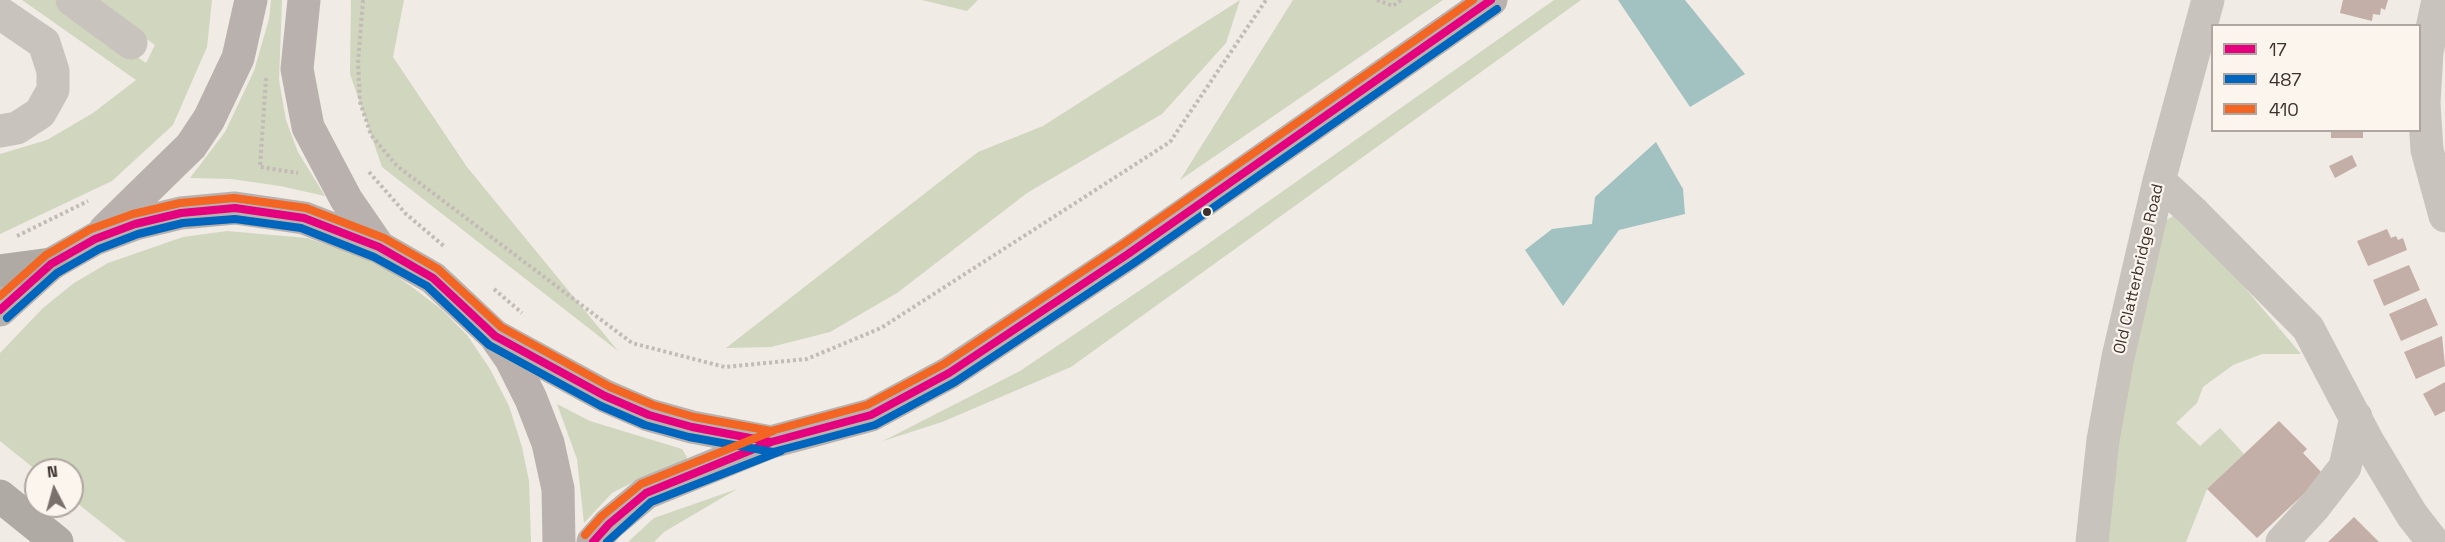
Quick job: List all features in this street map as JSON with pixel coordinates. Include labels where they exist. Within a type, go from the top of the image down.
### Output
[{"type":"highway","points":[[0,271],[51,264]]},
{"type":"highway","points":[[0,496],[57,542]]},
{"type":"main road","points":[[94,239],[191,146],[209,120],[238,58],[251,0]]},
{"type":"main road","points":[[304,0],[297,69],[308,127],[346,199],[379,247]]},
{"type":"main road","points":[[593,542],[609,524],[646,494],[771,442],[871,415],[949,373],[1128,254],[1491,0]]},
{"type":"main road","points":[[0,310],[51,264],[94,239],[135,224],[181,213],[235,208],[304,218],[379,247],[433,278],[495,336],[605,396],[649,415],[692,427],[771,442]]},
{"type":"main road","points":[[495,336],[531,399],[548,443],[558,489],[559,542]]},
{"type":"street","points":[[72,0],[131,43]]},
{"type":"street","name":"Old Clatterbridge Road","points":[[2092,542],[2103,440],[2116,368],[2159,181],[2208,0]]},
{"type":"street","points":[[2438,0],[2427,52],[2424,103],[2427,150],[2445,216]]},
{"type":"street","points":[[0,13],[44,44],[53,71],[53,90],[40,113],[17,128],[0,131]]},
{"type":"street","points":[[2159,181],[2194,213],[2308,328],[2412,515],[2433,542]]},
{"type":"street","points":[[2282,542],[2315,506],[2345,467],[2356,417]]},
{"type":"path","points":[[363,0],[358,63],[360,102],[371,135],[398,166],[632,343],[725,368],[807,359],[881,328],[1170,142],[1266,0]]},
{"type":"path","points":[[1377,0],[1393,6],[1401,0]]},
{"type":"green space","points":[[22,0],[55,0],[146,63],[155,45],[91,0],[212,0],[207,47],[173,125],[112,181],[0,234],[0,154],[47,140],[93,113],[136,80]]},
{"type":"green space","points":[[271,0],[282,0],[279,80],[286,120],[298,152],[325,196],[280,186],[231,179],[190,178],[225,132],[254,71],[269,19]]},
{"type":"green space","points":[[351,0],[404,0],[393,57],[467,167],[618,351],[382,167],[350,74]]},
{"type":"green space","points":[[922,0],[978,0],[967,11]]},
{"type":"green space","points":[[1240,0],[1226,43],[1162,114],[1027,193],[897,293],[830,332],[771,347],[726,348],[978,152],[1043,126]]},
{"type":"green space","points":[[1293,0],[1443,0],[1180,180]]},
{"type":"green space","points":[[1554,0],[1581,0],[1071,367],[942,422],[883,441],[1020,371],[1198,251]]},
{"type":"green space","points":[[2173,216],[2184,216],[2301,354],[2262,354],[2233,365],[2203,387],[2197,403],[2176,423],[2200,446],[2220,428],[2244,454],[2207,489],[2186,542],[2104,542],[2104,523],[2158,225]]},
{"type":"green space","points":[[227,231],[307,238],[382,266],[441,309],[467,335],[490,369],[509,406],[522,447],[529,481],[531,542],[126,542],[84,509],[84,458],[24,458],[24,460],[0,441],[0,353],[43,308],[74,283],[108,263],[183,237]]},
{"type":"green space","points":[[557,404],[590,421],[682,449],[687,457],[685,462],[647,475],[612,493],[584,523],[577,459]]},
{"type":"green space","points":[[737,489],[664,532],[654,542],[628,542],[654,518]]},
{"type":"water","points":[[1618,0],[1685,0],[1745,74],[1690,107]]},
{"type":"water","points":[[1656,142],[1683,189],[1685,214],[1619,230],[1563,306],[1525,250],[1552,229],[1592,224],[1595,197]]},
{"type":"building","points":[[2343,0],[2388,0],[2385,10],[2381,8],[2380,15],[2373,14],[2372,21],[2340,13]]},
{"type":"building","points":[[2331,132],[2363,132],[2363,138],[2331,138]]},
{"type":"building","points":[[2352,155],[2357,166],[2335,178],[2329,166]]},
{"type":"building","points":[[2387,229],[2391,238],[2396,236],[2398,240],[2403,238],[2407,250],[2368,266],[2357,241]]},
{"type":"building","points":[[2409,265],[2420,290],[2384,306],[2373,280]]},
{"type":"building","points":[[2426,298],[2438,325],[2401,341],[2389,314]]},
{"type":"building","points":[[2442,336],[2445,366],[2416,379],[2404,352]]},
{"type":"building","points":[[2445,382],[2445,411],[2435,416],[2423,394]]},
{"type":"building","points":[[2279,421],[2307,449],[2303,453],[2324,475],[2257,538],[2207,489]]},
{"type":"building","points":[[2354,517],[2379,542],[2328,542]]},
{"type":"transit line","name":"410","points":[[0,296],[46,255],[91,229],[133,214],[180,203],[234,198],[306,208],[384,238],[438,269],[501,327],[610,387],[653,405],[694,417],[771,431],[867,405],[944,364],[1122,245],[1473,0]]},
{"type":"transit line","name":"17","points":[[593,542],[609,524],[646,493],[771,442],[871,415],[949,373],[1128,254],[1491,0]]},
{"type":"transit line","name":"487","points":[[7,318],[57,273],[99,249],[138,234],[183,223],[235,219],[301,228],[374,257],[427,286],[489,345],[601,406],[645,425],[689,437],[773,452],[875,425],[955,382],[1134,263],[1497,9]]},
{"type":"transit line","name":"17","points":[[0,310],[51,264],[95,239],[135,224],[181,213],[235,208],[304,218],[379,247],[433,278],[495,336],[605,396],[649,415],[692,427],[771,442]]},
{"type":"transit line","name":"410","points":[[585,535],[602,516],[641,484],[773,431]]},
{"type":"transit line","name":"487","points":[[607,542],[651,502],[781,451]]}]
